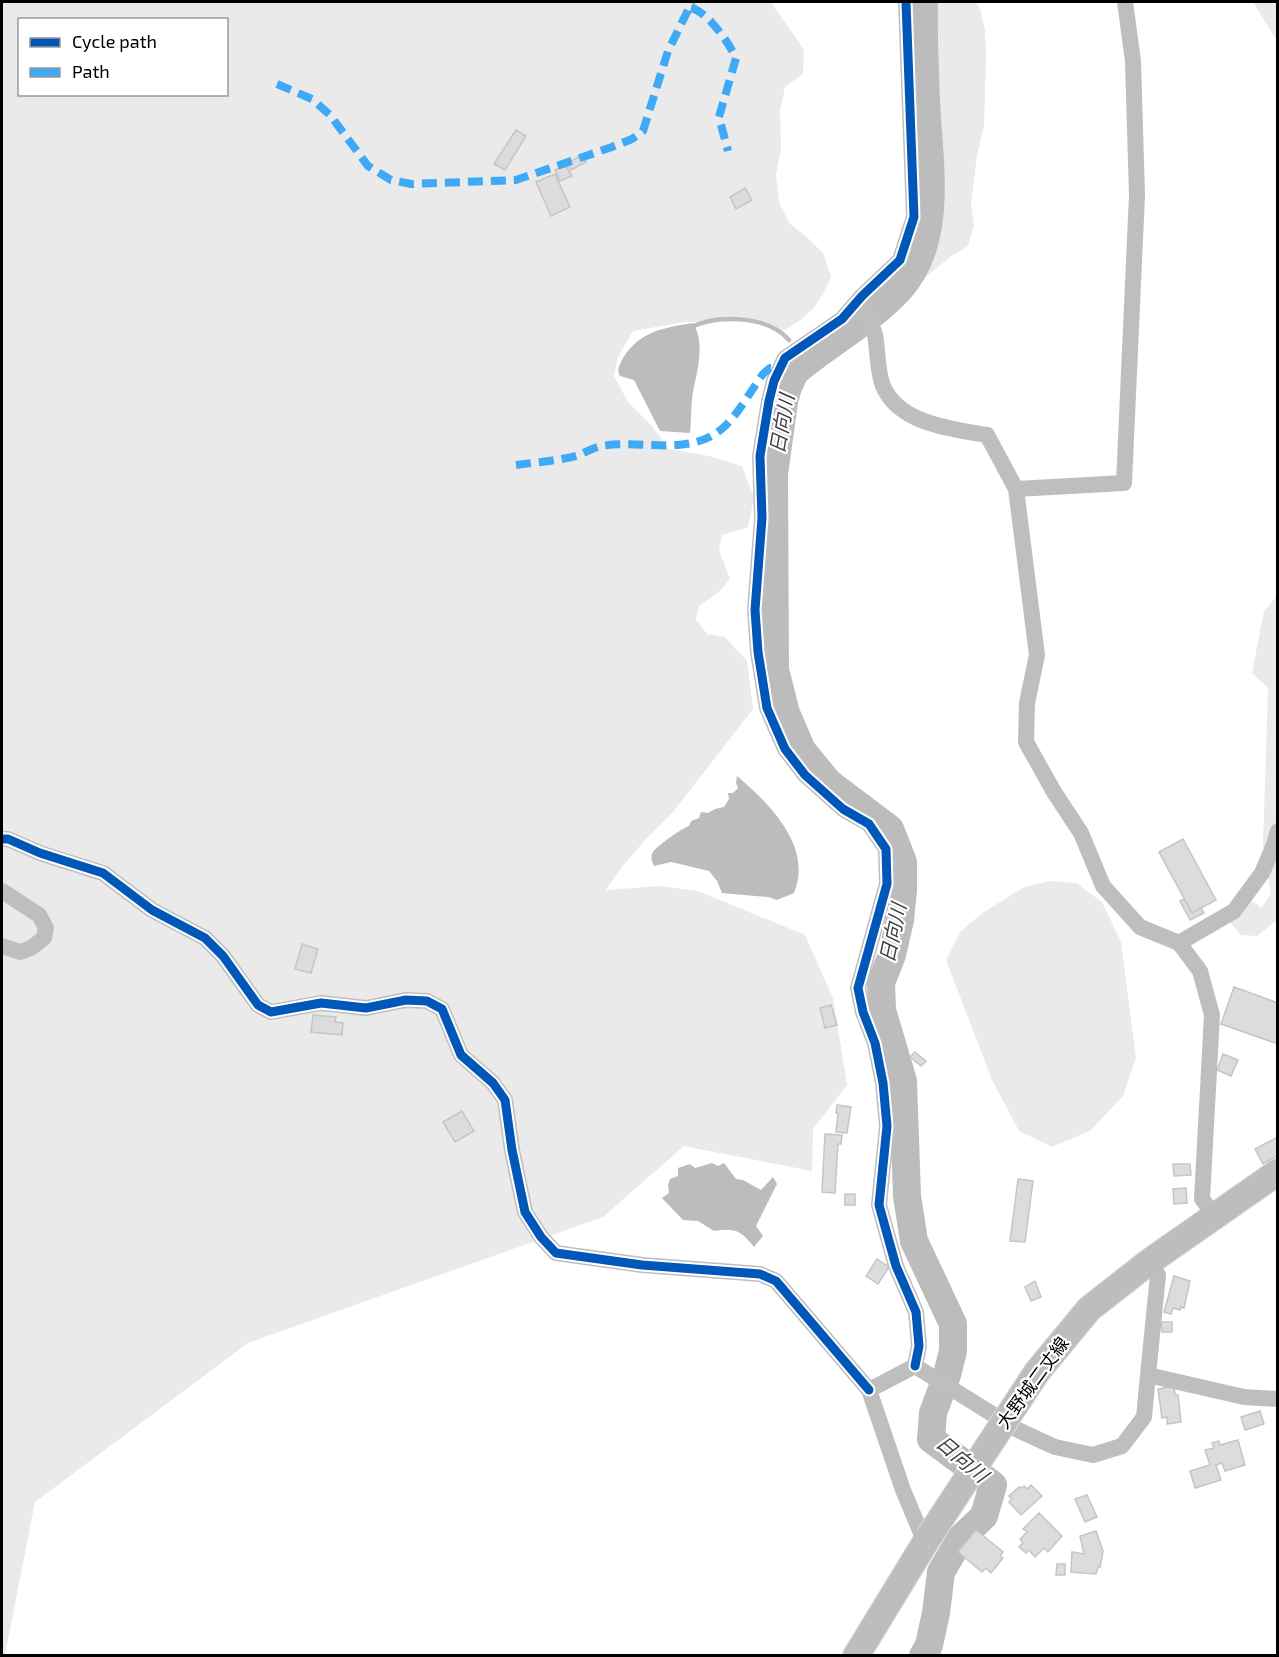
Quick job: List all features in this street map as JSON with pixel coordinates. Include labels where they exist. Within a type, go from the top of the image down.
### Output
[{"type":"main road","name":"大野城二丈線","points":[[856,1656],[928,1538],[1037,1372],[1089,1309],[1149,1262],[1278,1173]]},
{"type":"street","points":[[906,2],[914,218],[900,260],[834,325],[785,358],[774,381],[760,456],[762,518],[755,610],[758,652],[767,708],[785,749],[805,775],[843,809],[868,824],[886,849],[887,884],[858,988],[863,1012],[875,1043],[883,1083],[887,1126],[879,1205],[896,1266],[916,1312],[921,1370]]},
{"type":"street","points":[[1016,489],[1124,483],[1137,195],[1133,61],[1125,2]]},
{"type":"street","points":[[862,296],[874,335],[883,385],[892,400],[922,421],[987,435],[1016,489],[1037,655],[1027,703],[1026,742],[1054,792],[1081,833],[1103,886],[1140,927],[1179,943],[1200,971],[1212,1015],[1202,1199],[1215,1216]]},
{"type":"street","points":[[1179,943],[1234,911],[1262,873],[1278,831]]},
{"type":"street","points":[[2,839],[8,839],[40,853],[103,873],[152,910],[205,938],[223,956],[258,1005],[271,1012],[321,1003],[366,1008],[406,1000],[427,1001],[442,1009],[461,1055],[493,1083],[505,1100],[512,1150],[525,1212],[541,1237],[556,1253],[642,1265],[760,1274],[776,1281],[869,1390],[903,1490],[921,1533],[928,1538]]},
{"type":"street","points":[[2,891],[39,915],[46,928],[44,938],[31,948],[21,952],[2,946]]},
{"type":"street","points":[[921,1370],[1018,1430],[1055,1447],[1093,1455],[1122,1446],[1144,1417],[1158,1275],[1149,1262]]},
{"type":"street","points":[[869,1390],[921,1370]]},
{"type":"street","points":[[1149,1375],[1244,1397],[1278,1399]]},
{"type":"shaded area","points":[[2,2],[771,2],[804,50],[803,74],[785,87],[780,111],[781,147],[776,176],[779,202],[790,224],[823,253],[831,277],[812,310],[800,321],[781,332],[761,322],[720,321],[685,322],[633,331],[618,357],[614,376],[628,402],[652,426],[669,449],[709,456],[742,466],[754,498],[748,527],[722,535],[719,550],[730,579],[719,592],[699,606],[696,619],[707,634],[725,637],[747,661],[753,709],[673,812],[621,868],[606,890],[660,886],[698,891],[805,935],[833,998],[847,1085],[813,1129],[812,1171],[684,1146],[603,1217],[248,1343],[35,1502],[5,1655],[2,1656]]},
{"type":"shaded area","points":[[936,2],[975,2],[980,8],[985,30],[986,58],[984,126],[977,156],[971,204],[974,225],[968,246],[950,257],[921,281],[931,245],[934,218],[929,39],[931,14]]},
{"type":"shaded area","points":[[1253,2],[1277,2],[1277,41]]},
{"type":"shaded area","points":[[693,323],[700,351],[692,399],[690,433],[660,431],[634,380],[620,376],[619,367],[630,349],[645,336],[662,329]]},
{"type":"shaded area","points":[[1277,596],[1277,920],[1257,936],[1241,935],[1230,922],[1237,900],[1254,902],[1261,908],[1271,894],[1263,844],[1268,688],[1252,673],[1264,611]]},
{"type":"shaded area","points":[[737,776],[775,813],[793,843],[798,859],[798,876],[794,893],[777,900],[768,897],[722,893],[717,881],[709,871],[671,862],[654,866],[651,858],[655,849],[689,826],[691,821],[699,818],[701,812],[708,813],[724,807],[729,799],[728,793],[733,793],[738,788]]},
{"type":"shaded area","points":[[1050,881],[1076,883],[1102,902],[1121,942],[1136,1058],[1123,1096],[1090,1131],[1052,1147],[1019,1131],[992,1080],[946,960],[961,931],[981,914],[1024,887]]},
{"type":"shaded area","points":[[712,1163],[718,1166],[724,1163],[736,1179],[743,1180],[761,1190],[773,1177],[777,1184],[756,1226],[763,1236],[754,1247],[745,1237],[732,1230],[714,1231],[698,1221],[683,1220],[662,1198],[669,1193],[670,1179],[678,1176],[678,1168],[690,1164],[695,1168]]},
{"type":"building","points":[[516,130],[526,136],[505,170],[494,164]]},
{"type":"building","points":[[582,155],[586,162],[571,170],[567,163]]},
{"type":"building","points":[[566,166],[572,176],[560,181],[555,170]]},
{"type":"building","points":[[555,174],[570,207],[551,216],[536,182]]},
{"type":"building","points":[[745,188],[752,200],[736,209],[730,197]]},
{"type":"building","points":[[1183,839],[1216,900],[1192,913],[1159,852]]},
{"type":"building","points":[[1184,899],[1192,913],[1201,908],[1204,913],[1190,920],[1180,901]]},
{"type":"building","points":[[302,944],[318,949],[311,973],[295,969]]},
{"type":"building","points":[[1234,987],[1278,1003],[1278,1044],[1221,1024]]},
{"type":"building","points":[[831,1005],[837,1025],[825,1028],[820,1008]]},
{"type":"building","points":[[313,1015],[336,1017],[335,1022],[343,1023],[342,1035],[311,1032]]},
{"type":"building","points":[[915,1052],[926,1061],[921,1066],[910,1057]]},
{"type":"building","points":[[1223,1054],[1238,1060],[1231,1076],[1217,1070]]},
{"type":"building","points":[[837,1105],[851,1107],[847,1133],[836,1132]]},
{"type":"building","points":[[462,1111],[474,1131],[455,1142],[443,1122]]},
{"type":"building","points":[[825,1134],[842,1135],[841,1144],[838,1144],[835,1193],[822,1192]]},
{"type":"building","points":[[1278,1137],[1278,1155],[1263,1164],[1255,1149]]},
{"type":"building","points":[[1173,1164],[1190,1164],[1191,1175],[1174,1176]]},
{"type":"building","points":[[1018,1179],[1033,1181],[1025,1242],[1010,1241]]},
{"type":"building","points":[[1186,1188],[1187,1203],[1174,1204],[1173,1189]]},
{"type":"building","points":[[845,1194],[855,1194],[855,1205],[845,1205]]},
{"type":"building","points":[[877,1259],[889,1267],[878,1284],[866,1276]]},
{"type":"building","points":[[1174,1276],[1190,1281],[1184,1308],[1181,1307],[1180,1310],[1173,1308],[1171,1314],[1164,1312]]},
{"type":"building","points":[[1035,1281],[1041,1297],[1031,1301],[1025,1287]]},
{"type":"building","points":[[1161,1322],[1172,1322],[1172,1332],[1162,1332]]},
{"type":"building","points":[[1174,1386],[1175,1395],[1178,1395],[1181,1422],[1167,1424],[1167,1417],[1162,1418],[1158,1389]]},
{"type":"building","points":[[1260,1411],[1264,1424],[1245,1430],[1241,1417]]},
{"type":"building","points":[[1238,1440],[1245,1465],[1225,1471],[1222,1463],[1216,1465],[1221,1480],[1195,1488],[1190,1471],[1210,1465],[1205,1450],[1214,1448],[1212,1443],[1219,1441],[1220,1445]]},
{"type":"building","points":[[1031,1485],[1042,1496],[1021,1515],[1009,1502],[1012,1499],[1009,1496],[1019,1487],[1024,1486],[1027,1489]]},
{"type":"building","points":[[1087,1495],[1097,1517],[1085,1522],[1075,1499]]},
{"type":"building","points":[[1039,1513],[1062,1536],[1048,1552],[1044,1548],[1035,1557],[1029,1550],[1026,1553],[1019,1547],[1023,1543],[1020,1539],[1027,1532],[1023,1529]]},
{"type":"building","points":[[976,1530],[1003,1552],[1000,1556],[1003,1558],[991,1573],[986,1568],[982,1572],[958,1552]]},
{"type":"building","points":[[1096,1531],[1103,1551],[1096,1574],[1071,1572],[1072,1552],[1084,1554],[1080,1536]]},
{"type":"building","points":[[1057,1564],[1065,1564],[1065,1575],[1056,1575]]},
{"type":"waterway","name":"日向川","points":[[923,1656],[929,1645],[936,1613],[941,1572],[961,1538],[984,1516],[993,1485],[931,1439],[933,1413],[953,1351],[953,1324],[914,1241],[907,1196],[903,1081],[882,1010],[881,983],[892,955],[900,920],[903,862],[890,829],[829,783],[802,750],[786,713],[775,670],[774,474],[784,402],[795,372],[887,302],[913,270],[923,249],[928,225],[931,175],[926,102],[924,2]]},
{"type":"waterway","points":[[689,328],[713,320],[741,319],[768,326],[789,340]]},
{"type":"marked path","points":[[277,84],[312,99],[330,115],[368,166],[391,180],[411,184],[516,180],[612,147],[632,139],[643,131],[668,51],[692,2]]},
{"type":"marked path","points":[[691,8],[711,22],[736,58],[719,117],[728,151]]},
{"type":"marked path","points":[[516,465],[571,457],[601,446],[616,444],[682,445],[697,442],[712,436],[730,421],[763,374],[770,368],[780,369]]},
{"type":"cycle path","points":[[906,2],[914,217],[900,260],[862,296],[842,319],[785,358],[774,381],[760,456],[762,518],[755,610],[758,652],[767,708],[785,749],[805,775],[843,809],[869,824],[886,849],[887,884],[858,988],[863,1012],[875,1043],[883,1083],[887,1126],[879,1205],[896,1266],[916,1312],[919,1346],[915,1366]]},
{"type":"cycle path","points":[[2,839],[8,839],[40,853],[103,873],[152,910],[205,938],[223,956],[258,1005],[271,1012],[321,1003],[366,1008],[406,1000],[427,1001],[442,1009],[461,1055],[493,1083],[505,1100],[512,1150],[525,1212],[541,1237],[556,1253],[642,1265],[760,1274],[776,1281],[869,1390]]}]
